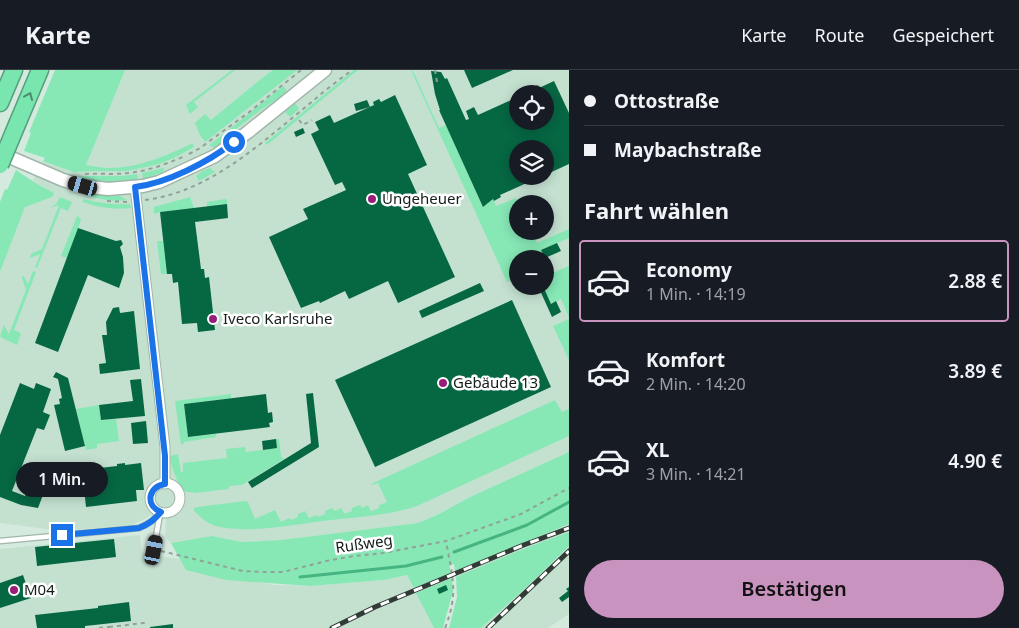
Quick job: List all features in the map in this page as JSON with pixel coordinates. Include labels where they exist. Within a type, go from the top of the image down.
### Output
[{"type":"highway","points":[[0,103],[14,70]]},
{"type":"highway","points":[[0,165],[40,70]]},
{"type":"main road","points":[[0,154],[63,180],[83,186],[108,188],[135,187],[159,182],[215,156],[325,70]]},
{"type":"street","points":[[135,187],[164,447],[165,484]]},
{"type":"street","points":[[165,484],[177,490],[179,500],[178,506],[172,511],[168,513],[161,512],[152,506],[150,495],[156,487],[165,484]]},
{"type":"lane","points":[[0,541],[139,528],[154,520],[161,512]]},
{"type":"lane","points":[[153,552],[161,512]]},
{"type":"path","points":[[83,174],[128,174],[140,172],[185,156],[212,140],[300,70]]},
{"type":"path","points":[[436,70],[437,82]]},
{"type":"path","points":[[299,120],[303,125],[312,120]]},
{"type":"path","name":"Rußweg","points":[[153,552],[243,571],[283,572],[326,561],[354,556],[384,554],[446,541],[521,514],[569,488]]},
{"type":"path","points":[[445,628],[454,596],[453,575],[446,541]]},
{"type":"path","points":[[99,628],[144,623],[145,627]]},
{"type":"shaded area","points":[[125,70],[569,70],[569,452],[418,523],[282,540],[242,542],[212,536],[171,543],[165,537],[166,519],[151,515],[131,525],[62,531],[0,523],[0,272],[25,207],[33,180],[43,161],[86,164]]},
{"type":"shaded area","points":[[569,524],[569,532],[456,577],[455,571]]},
{"type":"shaded area","points":[[140,535],[142,552],[144,554],[180,559],[186,570],[275,585],[310,586],[384,580],[408,575],[414,588],[451,573],[452,578],[417,593],[434,628],[0,628],[0,549]]},
{"type":"shaded area","points":[[569,546],[569,614],[548,628],[481,628],[531,583]]},
{"type":"green space","points":[[55,70],[125,70],[86,165],[109,168],[131,166],[162,157],[191,144],[194,147],[159,164],[126,171],[74,172],[43,161],[45,158],[24,151],[31,133],[29,132]]},
{"type":"green space","points":[[232,70],[235,70],[194,102],[198,107],[190,114],[186,105]]},
{"type":"green space","points":[[273,70],[297,70],[205,142],[195,123],[205,114],[211,120]]},
{"type":"green space","points":[[354,70],[358,70],[267,145],[265,143]]},
{"type":"green space","points":[[411,70],[439,128],[446,125],[483,207],[493,199],[496,206],[509,201],[509,240],[536,240],[537,243],[544,240],[554,240],[554,236],[569,229],[569,238],[541,250],[509,250],[509,281],[507,282]]},
{"type":"green space","points":[[283,86],[286,89],[286,94],[236,129],[216,149],[209,145],[216,140]]},
{"type":"green space","points":[[295,103],[299,109],[290,117],[285,112]]},
{"type":"green space","points":[[164,168],[163,172],[143,179],[142,173]]},
{"type":"green space","points":[[210,168],[215,172],[199,181],[196,176]]},
{"type":"green space","points":[[16,170],[54,193],[52,197],[25,207],[0,272],[0,202]]},
{"type":"green space","points":[[137,174],[138,180],[121,182],[97,182],[72,177],[122,176]]},
{"type":"green space","points":[[88,193],[120,196],[127,200],[106,200],[85,195]]},
{"type":"green space","points":[[60,197],[72,202],[68,211],[61,208],[37,268],[35,268],[40,254],[30,258],[31,254],[42,249],[59,205],[50,208],[56,204]]},
{"type":"green space","points":[[190,197],[194,208],[154,214],[154,207]]},
{"type":"green space","points":[[83,199],[95,202],[130,204],[131,208],[101,207],[83,202]]},
{"type":"green space","points":[[225,199],[227,204],[207,207],[207,202]]},
{"type":"green space","points":[[77,216],[81,220],[67,258],[61,256]]},
{"type":"green space","points":[[157,241],[163,241],[167,274],[161,274]]},
{"type":"green space","points":[[569,266],[569,317],[561,299],[551,304],[547,295],[554,295],[554,272]]},
{"type":"green space","points":[[33,271],[36,272],[14,330],[21,333],[17,345],[0,336],[4,325],[9,334],[26,290],[22,278],[23,275],[28,284]]},
{"type":"green space","points":[[569,319],[569,360],[553,326]]},
{"type":"green space","points":[[231,394],[231,398],[184,404],[188,437],[216,434],[216,437],[184,442],[181,445],[175,401]]},
{"type":"green space","points":[[555,400],[562,412],[569,409],[569,436],[417,506],[382,514],[255,529],[216,526],[201,518],[194,511],[194,508],[197,507],[245,501],[248,502],[255,519],[275,510],[281,522],[289,518],[291,520],[298,517],[298,514],[305,511],[309,518],[325,514],[325,511],[332,508],[335,511],[341,508],[345,514],[352,511],[352,508],[360,505],[362,508],[368,505],[372,511],[379,508],[379,505],[387,502],[378,483],[371,484]]},
{"type":"green space","points":[[99,405],[101,420],[116,419],[119,441],[97,444],[97,448],[86,450],[76,409]]},
{"type":"green space","points":[[276,439],[279,439],[281,456],[284,459],[242,485],[230,486],[228,489],[196,493],[181,491],[172,467],[170,457],[173,455],[178,454],[181,472],[183,472],[183,463],[227,458],[226,449],[245,447],[246,452],[277,448]]},
{"type":"green space","points":[[569,452],[569,524],[455,571],[454,564],[449,565],[451,573],[414,588],[407,575],[384,580],[310,586],[226,580],[186,570],[171,543],[212,536],[242,542],[281,540],[418,523]]},
{"type":"green space","points":[[569,532],[569,546],[481,628],[449,628],[457,597],[456,577]]},
{"type":"green space","points":[[452,578],[453,591],[443,628],[434,628],[416,593]]},
{"type":"building","points":[[464,70],[513,70],[472,88]]},
{"type":"building","points":[[431,71],[441,72],[445,79],[447,78],[466,120],[469,119],[466,111],[474,107],[478,115],[509,101],[509,130],[554,130],[554,85],[545,85],[554,81],[569,113],[569,164],[554,171],[554,140],[509,140],[509,185],[522,185],[500,195],[501,197],[494,201],[493,199],[483,207],[439,110]]},
{"type":"building","name":"Ungeheuer","points":[[395,95],[427,165],[408,174],[455,277],[398,303],[388,281],[349,299],[345,291],[320,303],[319,301],[301,308],[269,237],[308,219],[303,209],[346,190],[342,182],[335,185],[311,134],[319,130],[315,122],[330,115],[334,123],[374,105],[373,102],[379,99],[381,102]]},
{"type":"building","points":[[367,100],[370,107],[356,111],[354,104]]},
{"type":"building","points":[[303,128],[305,133],[296,137],[294,132]]},
{"type":"building","points":[[227,204],[228,218],[195,222],[201,269],[204,269],[205,278],[209,277],[215,330],[198,332],[197,323],[182,324],[178,282],[173,283],[172,274],[167,274],[160,212]]},
{"type":"building","points":[[78,228],[116,241],[121,240],[123,244],[120,247],[124,273],[119,288],[88,275],[58,352],[35,343]]},
{"type":"building","points":[[557,243],[561,251],[554,254],[554,250],[541,250]]},
{"type":"building","points":[[480,283],[484,291],[422,318],[419,311]]},
{"type":"building","points":[[542,295],[547,295],[551,304],[556,301],[561,312],[552,317]]},
{"type":"building","name":"Gebäude 13","points":[[512,300],[551,387],[375,467],[335,380]]},
{"type":"building","points":[[119,307],[120,313],[134,311],[140,369],[100,374],[99,364],[106,363],[102,335],[107,335],[106,322],[113,308]]},
{"type":"building","points":[[56,372],[68,378],[85,446],[65,451],[54,405],[60,404],[59,399],[62,398],[58,379],[53,377]]},
{"type":"building","points":[[141,379],[145,416],[101,420],[99,405],[133,401],[130,380]]},
{"type":"building","points":[[20,383],[34,389],[36,383],[51,389],[43,412],[50,415],[44,430],[37,428],[12,491],[25,496],[32,476],[48,482],[38,508],[21,505],[0,497],[0,435]]},
{"type":"building","points":[[313,393],[319,447],[252,488],[248,482],[311,443],[306,394]]},
{"type":"building","points":[[266,394],[268,413],[272,412],[273,422],[269,423],[270,427],[188,437],[184,404]]},
{"type":"building","points":[[146,421],[148,443],[133,444],[131,423]]},
{"type":"building","points":[[276,439],[277,448],[263,450],[262,441]]},
{"type":"building","points":[[63,462],[72,464],[68,487],[59,485]]},
{"type":"building","points":[[125,463],[125,465],[141,463],[144,490],[136,490],[137,501],[86,507],[82,470],[117,466],[117,464]]},
{"type":"building","points":[[114,539],[116,557],[37,566],[35,547]]},
{"type":"building","name":"M04","points":[[23,575],[31,598],[0,608],[0,583]]},
{"type":"building","points":[[446,585],[448,590],[439,594],[437,589]]},
{"type":"building","points":[[569,587],[569,597],[562,602],[559,598],[568,591],[566,589]]},
{"type":"building","points":[[129,602],[131,621],[85,626],[85,628],[37,628],[35,615],[98,608],[98,606]]},
{"type":"building","points":[[173,624],[173,628],[150,628],[150,627]]},
{"type":"waterway","points":[[454,552],[527,525],[569,502]]},
{"type":"waterway","points":[[300,577],[406,566],[442,557]]},
{"type":"railway","points":[[332,628],[375,607],[569,528]]},
{"type":"railway","points":[[488,628],[569,551]]},
{"type":"place","name":"Ungeheuer","points":[[372,199]]},
{"type":"place","name":"Iveco Karlsruhe","points":[[213,319]]},
{"type":"place","name":"Gebäude 13","points":[[443,383]]},
{"type":"place","name":"M04","points":[[14,590]]},
{"type":"route","points":[[62,535],[139,528],[154,520],[161,512],[154,509],[150,500],[152,491],[160,484],[165,484],[165,456],[135,187],[159,182],[190,168],[215,156],[234,142]]}]
